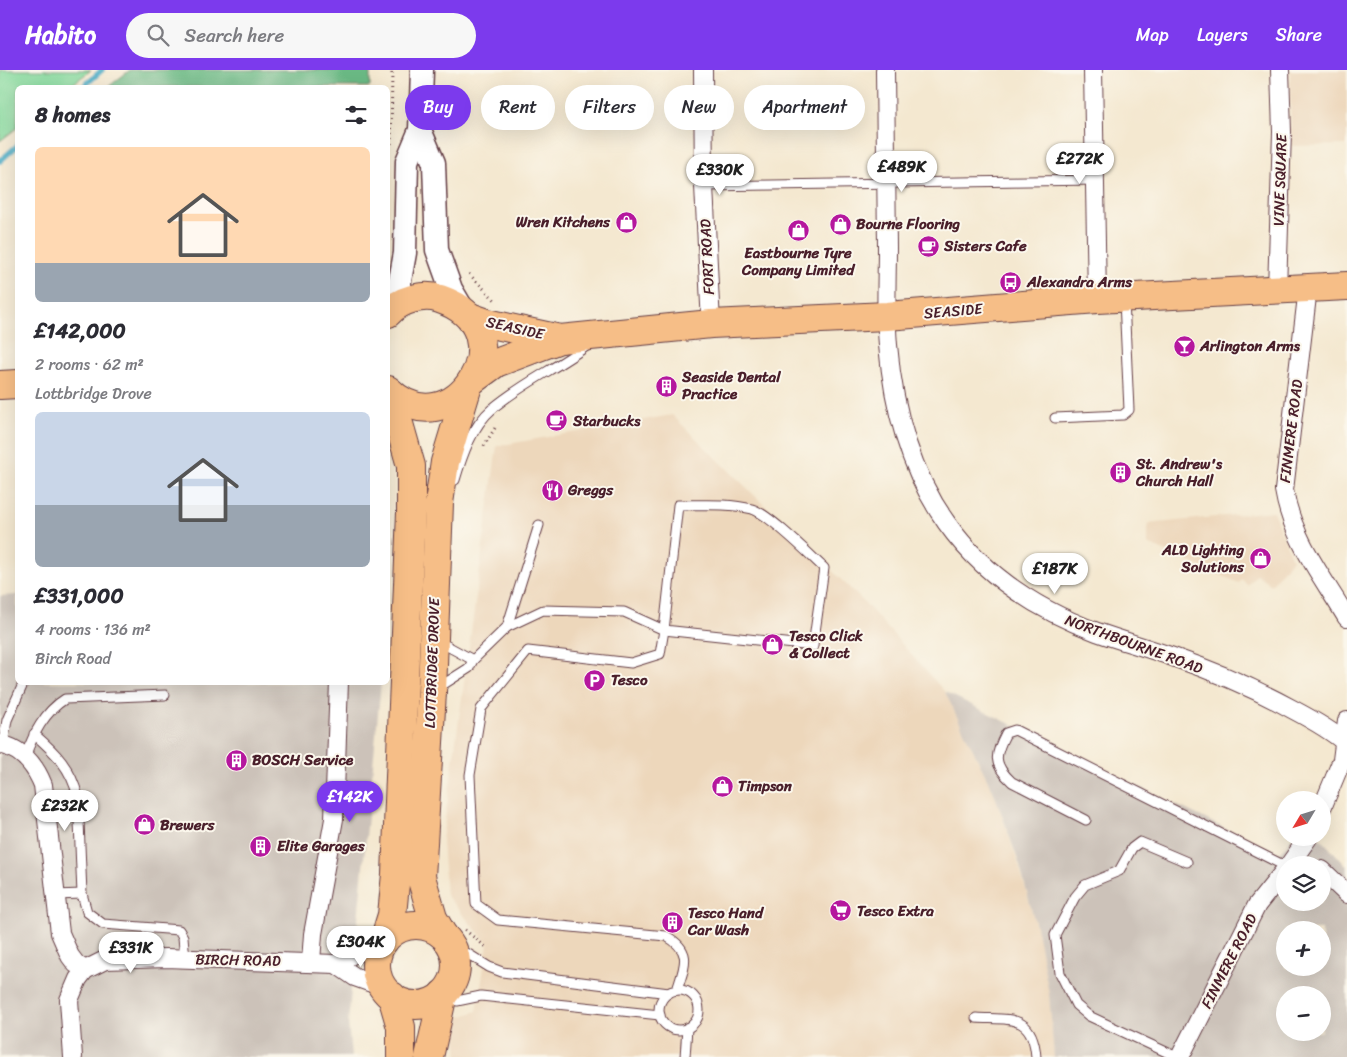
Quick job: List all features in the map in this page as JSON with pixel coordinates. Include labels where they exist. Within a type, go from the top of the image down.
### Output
[{"type":"main road","name":"SEASIDE","points":[[390,393],[401,401],[429,407],[456,399],[471,384],[503,360],[560,339],[602,334],[711,324],[887,316],[1097,299],[1347,286]]},
{"type":"main road","name":"SEASIDE","points":[[390,311],[407,300],[422,297],[444,300],[487,323],[560,339]]},
{"type":"main road","name":"LOTTBRIDGE DROVE","points":[[446,939],[433,918],[422,877],[432,692],[438,502],[445,462],[471,384],[481,365],[482,354],[480,336],[467,314]]},
{"type":"main road","points":[[0,385],[15,384]]},
{"type":"main road","name":"LOTTBRIDGE DROVE","points":[[382,944],[392,915],[395,880],[411,512],[411,466],[390,398]]},
{"type":"main road","points":[[401,1057],[401,1027],[378,974],[376,961],[382,944],[392,933],[412,925],[434,929],[446,939],[454,953],[456,966],[454,978],[446,992],[428,1057]]},
{"type":"main road","points":[[387,992],[404,1003],[418,1005],[431,1002],[446,992]]},
{"type":"street","points":[[422,70],[422,85]]},
{"type":"street","name":"FORT ROAD","points":[[703,70],[704,186],[711,324]]},
{"type":"street","name":"NORTHBOURNE ROAD","points":[[885,70],[888,346],[899,412],[910,455],[923,487],[942,518],[969,550],[998,577],[1032,602],[1066,619],[1175,657],[1253,688],[1312,720],[1346,743]]},
{"type":"street","points":[[1093,70],[1097,299]]},
{"type":"street","name":"VINE SQUARE","points":[[1277,290],[1282,132],[1280,70]]},
{"type":"street","points":[[390,309],[399,286],[405,254],[407,161],[420,130]]},
{"type":"street","points":[[420,130],[434,162],[437,250],[451,289],[467,314]]},
{"type":"street","name":"FINMERE ROAD","points":[[1308,288],[1284,490],[1288,515],[1297,537],[1347,618]]},
{"type":"street","points":[[311,962],[313,934],[334,819],[338,685]]},
{"type":"street","points":[[1329,791],[1342,760],[1346,743],[1347,721]]},
{"type":"street","points":[[2,744],[25,757],[33,765],[43,785],[57,919],[64,946],[76,964],[85,970],[78,979],[69,1000],[73,1057]]},
{"type":"street","points":[[1296,856],[1303,846]]},
{"type":"street","points":[[1331,879],[1347,894]]},
{"type":"street","name":"FINMERE ROAD","points":[[1179,1057],[1257,906],[1276,882]]},
{"type":"street","points":[[336,964],[357,952],[382,944]]},
{"type":"street","name":"BIRCH ROAD","points":[[85,970],[94,964],[115,958],[311,962],[336,964],[355,977],[387,992]]},
{"type":"lane","points":[[704,186],[1096,180]]},
{"type":"lane","points":[[1054,418],[1123,415],[1129,410],[1124,298]]},
{"type":"lane","points":[[438,502],[453,487],[461,460],[475,430],[491,410],[602,334]]},
{"type":"lane","points":[[432,692],[469,668],[473,660],[508,627],[543,610],[624,612],[664,630],[812,646],[824,568],[785,532],[754,509],[722,505],[678,505],[664,630],[660,654],[631,663],[528,651],[481,709],[470,775],[476,904],[498,920],[666,936],[675,941],[685,955],[686,962],[673,992],[661,1002],[660,1015],[663,1021],[674,1029],[687,1028],[696,1021],[698,1004],[690,993],[673,992],[502,972],[489,967],[446,939]]},
{"type":"lane","points":[[508,627],[539,525]]},
{"type":"lane","points":[[434,638],[473,660]]},
{"type":"lane","points":[[2,744],[7,720],[23,685]]},
{"type":"lane","points":[[25,757],[34,734],[57,704],[65,699],[166,695]]},
{"type":"lane","points":[[1086,820],[1012,782],[1004,775],[999,766],[997,750],[1006,733],[1015,730],[1276,861]]},
{"type":"lane","points":[[34,734],[62,761],[75,784],[78,797],[82,894],[87,912],[103,924],[179,930],[183,937],[185,959]]},
{"type":"lane","points":[[1179,1057],[1089,1016],[1076,1005],[1060,972],[1054,936],[1075,897],[1085,885],[1119,871],[1132,848],[1140,842],[1187,862]]},
{"type":"lane","points":[[56,895],[82,894]]},
{"type":"lane","points":[[446,992],[457,1001],[481,996],[660,1015]]},
{"type":"lane","points":[[976,1018],[1017,1020],[1024,1024],[1028,1029],[1036,1057]]},
{"type":"lane","points":[[685,1057],[687,1028]]},
{"type":"path","points":[[465,266],[469,274],[494,300],[501,304]]},
{"type":"path","points":[[479,454],[499,421]]},
{"type":"shaded area","points":[[1290,70],[1347,70],[1347,145],[1291,146]]},
{"type":"shaded area","points":[[672,415],[864,602],[945,692],[994,793],[1018,863],[1037,930],[1049,994],[1054,1057],[458,1057],[455,1019],[477,1011],[488,944],[446,895],[442,841],[497,446]]},
{"type":"shaded area","points":[[1273,511],[1292,559],[1271,585],[1257,574],[1247,585],[1242,579],[1239,583],[1148,544],[1148,524]]},
{"type":"shaded area","points":[[15,595],[15,685],[381,685],[348,1022],[351,1057],[0,1057],[0,596]]},
{"type":"shaded area","points":[[945,692],[1279,855],[1285,846],[1328,846],[1347,866],[1347,1057],[1054,1057],[1049,994],[1037,930],[1019,863],[994,793]]},
{"type":"green space","points":[[0,70],[91,70],[72,85],[15,85],[15,130],[0,141]]},
{"type":"green space","points":[[130,70],[370,70],[370,85],[111,85]]},
{"type":"waterway","points":[[85,85],[102,70]]},
{"type":"waterway","points":[[0,161],[15,148]]},
{"type":"place","name":"Wren Kitchens","points":[[626,222]]},
{"type":"place","name":"Bourne Flooring","points":[[840,224]]},
{"type":"place","name":"Eastbourne Tyre Company Limited","points":[[798,230]]},
{"type":"place","name":"Sisters Cafe","points":[[928,246]]},
{"type":"place","name":"Alexandra Arms","points":[[1011,282]]},
{"type":"place","name":"Arlington Arms","points":[[1184,346]]},
{"type":"place","name":"Seaside Dental Practice","points":[[666,386]]},
{"type":"place","name":"Starbucks","points":[[557,421]]},
{"type":"place","name":"St. Andrew's Church Hall","points":[[1120,473]]},
{"type":"place","name":"Greggs","points":[[552,490]]},
{"type":"place","name":"ALD Lighting Solutions","points":[[1260,559]]},
{"type":"place","name":"Tesco Click & Collect","points":[[773,645]]},
{"type":"place","name":"Tesco","points":[[595,680]]},
{"type":"place","name":"BOSCH Service","points":[[236,760]]},
{"type":"place","name":"Timpson","points":[[722,786]]},
{"type":"place","name":"Brewers","points":[[144,825]]},
{"type":"place","name":"Elite Garages","points":[[261,846]]},
{"type":"place","name":"Tesco Extra","points":[[841,911]]},
{"type":"place","name":"Tesco Hand Car Wash","points":[[672,922]]}]
